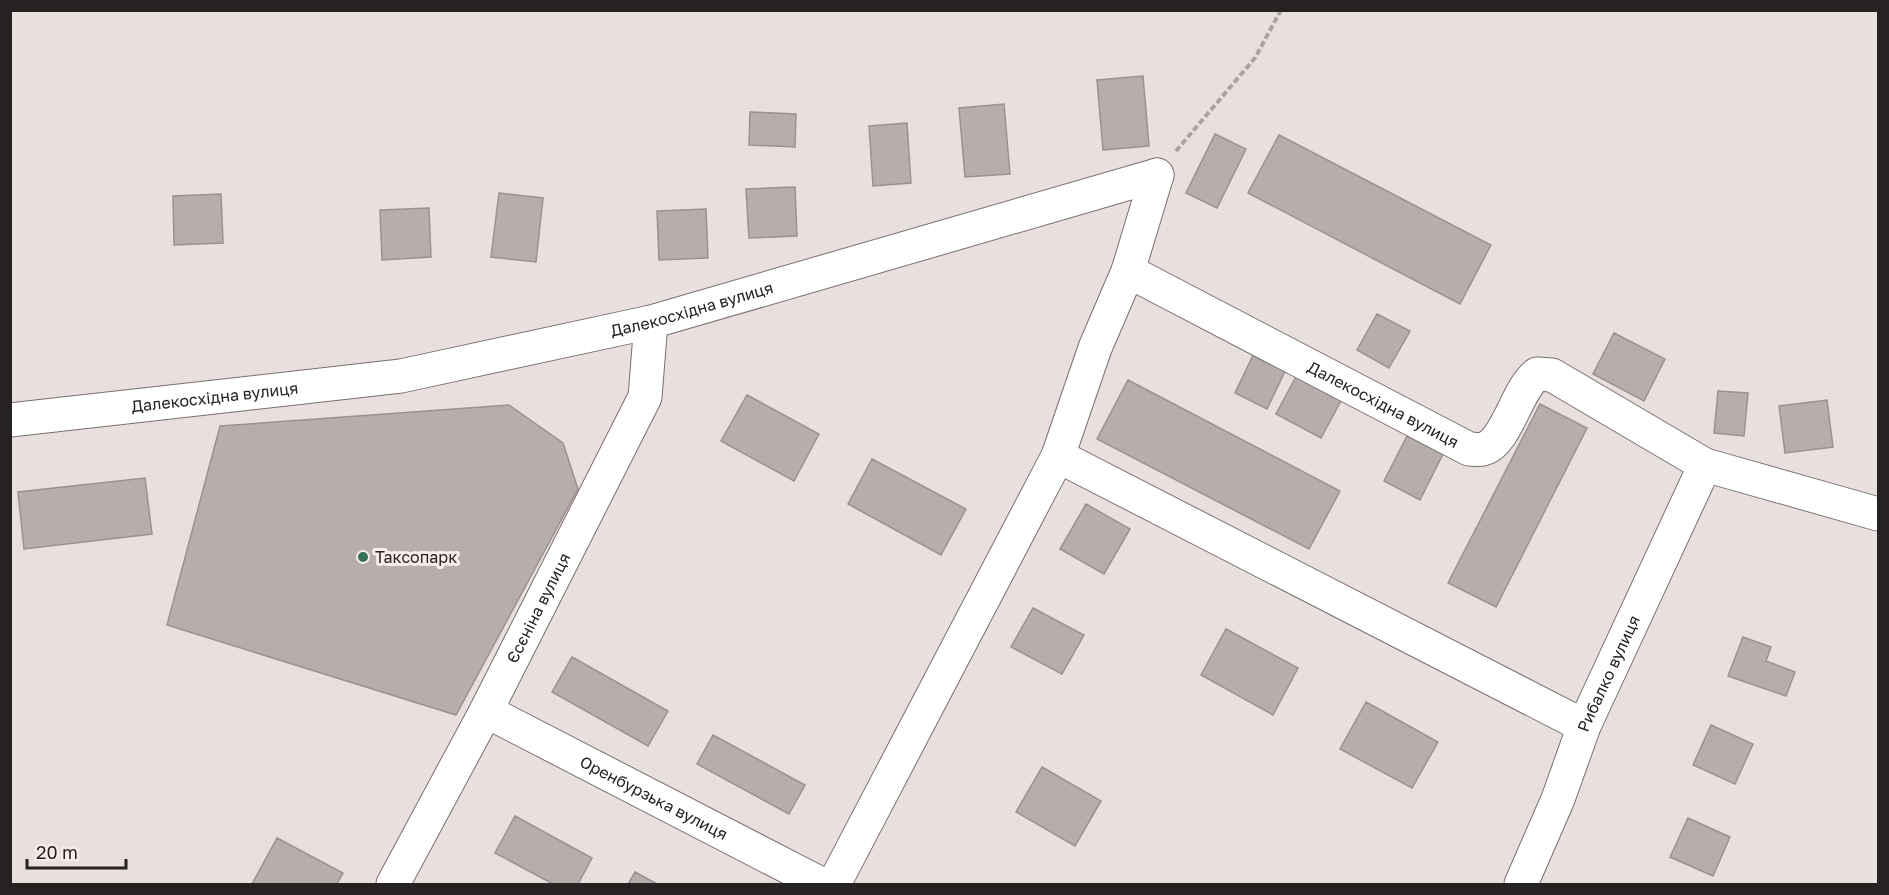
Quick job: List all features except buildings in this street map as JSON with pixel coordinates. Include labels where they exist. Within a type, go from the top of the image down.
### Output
[{"type":"street","points":[[834,885],[1058,456],[1095,348],[1128,271],[1157,175]]},
{"type":"street","name":"Далекосхідна вулиця","points":[[10,420],[401,376],[651,322],[1157,175]]},
{"type":"street","name":"Далекосхідна вулиця","points":[[1128,271],[1468,449],[1484,449],[1498,439],[1528,381],[1538,374],[1545,374],[1552,375],[1705,465]]},
{"type":"street","name":"Єсєніна вулиця","points":[[393,885],[486,711],[645,397],[651,322]]},
{"type":"street","points":[[1058,456],[1584,726]]},
{"type":"street","points":[[1705,465],[1878,514]]},
{"type":"street","name":"Рибалко вулиця","points":[[1521,885],[1558,799],[1584,726],[1705,465]]},
{"type":"street","name":"Оренбурзька вулиця","points":[[486,711],[821,885]]},
{"type":"path","points":[[1157,175],[1255,58],[1281,10]]},
{"type":"place","name":"Таксопарк","points":[[363,557]]}]
